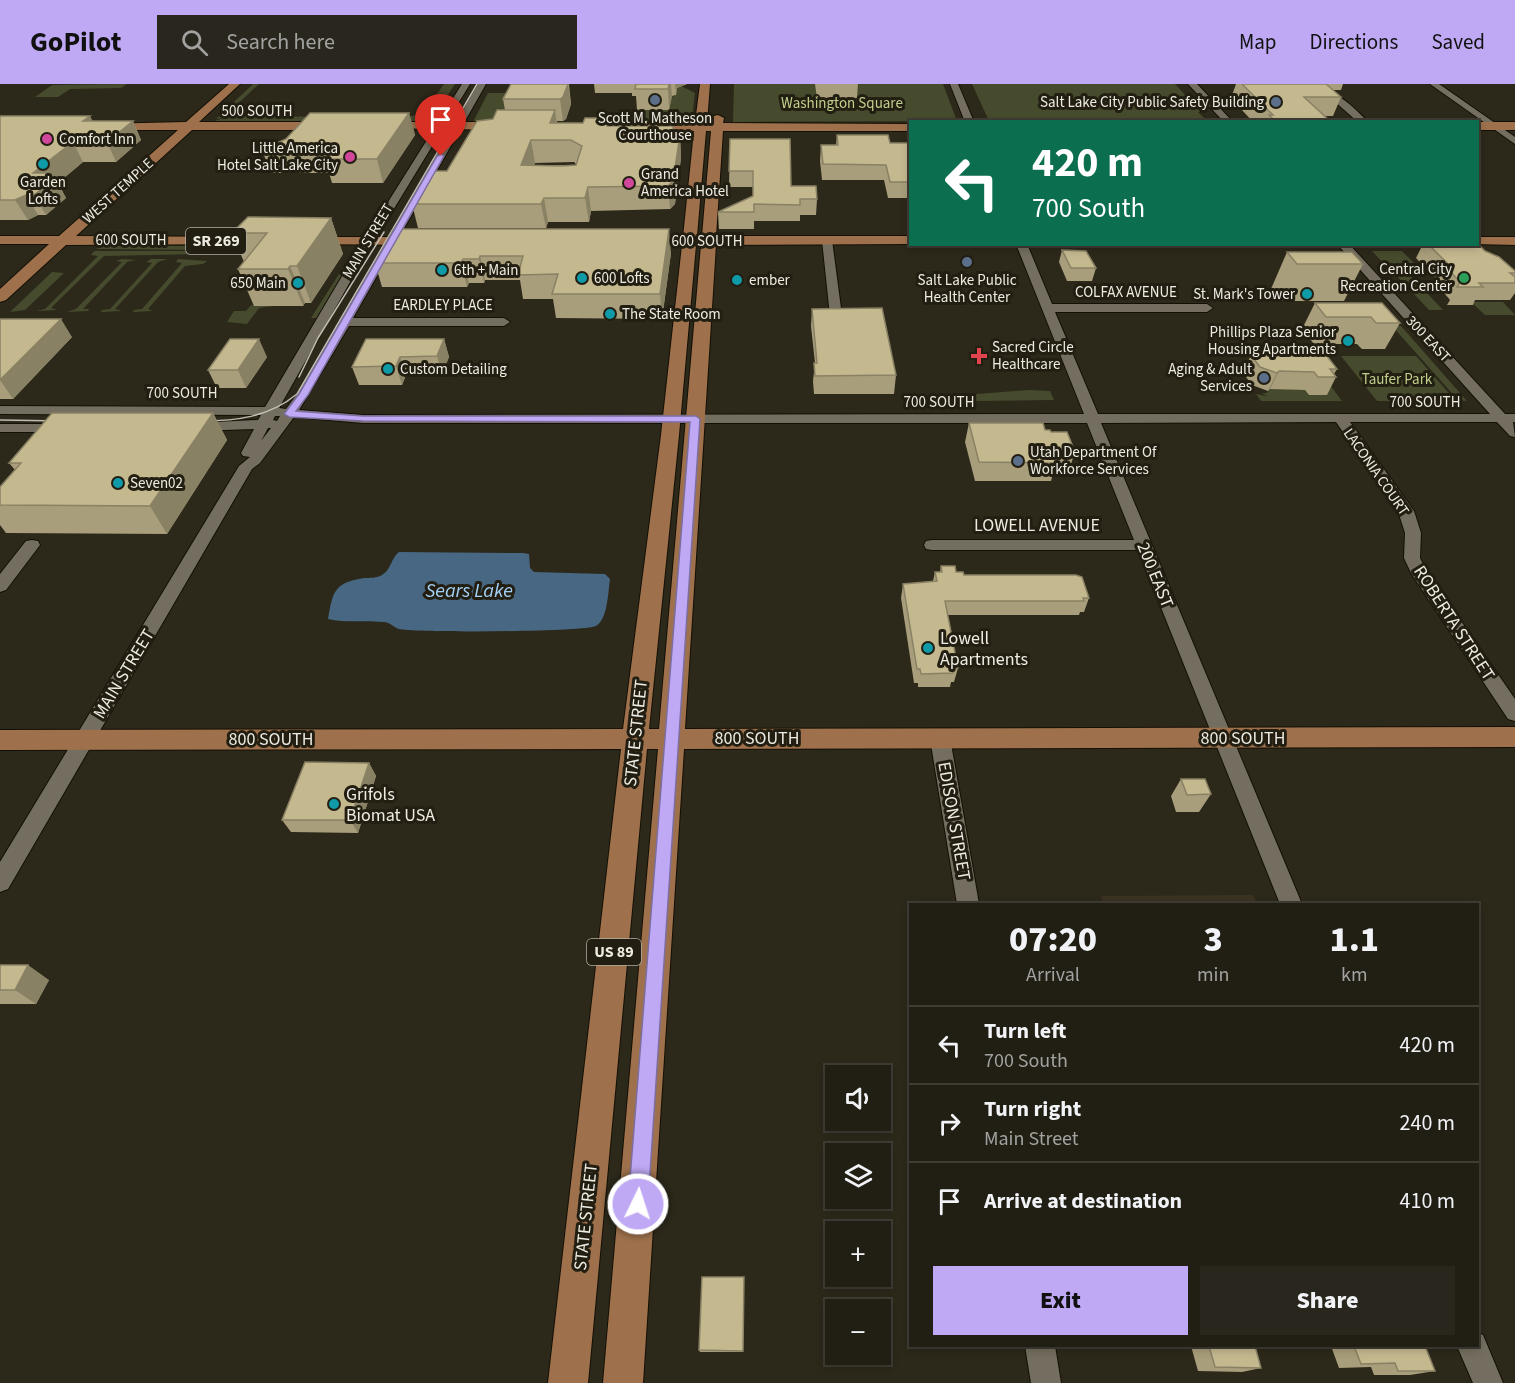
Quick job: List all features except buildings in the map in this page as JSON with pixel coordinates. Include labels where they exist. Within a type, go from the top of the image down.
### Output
[{"type":"main road","name":"WEST TEMPLE","points":[[0,297],[235,84]]},
{"type":"main road","name":"STATE STREET","points":[[568,1383],[705,84]]},
{"type":"main road","name":"STATE STREET","points":[[623,1383],[634,1261],[719,102]]},
{"type":"main road","name":"500 SOUTH","points":[[85,126],[341,126]]},
{"type":"main road","points":[[363,126],[526,126]]},
{"type":"main road","points":[[1479,126],[1515,126]]},
{"type":"main road","points":[[626,127],[909,127]]},
{"type":"main road","name":"600 SOUTH","points":[[0,240],[431,241]]},
{"type":"main road","name":"600 SOUTH","points":[[618,241],[909,240]]},
{"type":"main road","points":[[1479,241],[1515,241]]},
{"type":"main road","name":"800 SOUTH","points":[[0,740],[1222,738],[1514,734]]},
{"type":"street","name":"MAIN STREET","points":[[246,466],[245,459],[278,392],[466,84]]},
{"type":"street","name":"MAIN STREET","points":[[0,882],[246,466],[255,459],[303,395],[482,84]]},
{"type":"street","points":[[954,84],[969,120]]},
{"type":"street","points":[[1187,84],[1219,120]]},
{"type":"street","points":[[1192,84],[1227,120]]},
{"type":"street","points":[[1306,84],[1329,92],[1362,120]]},
{"type":"street","points":[[1434,84],[1515,141]]},
{"type":"street","points":[[827,240],[836,316]]},
{"type":"street","name":"200 EAST","points":[[1022,246],[1090,418],[1291,903]]},
{"type":"street","name":"300 EAST","points":[[1343,246],[1508,418],[1515,433]]},
{"type":"street","name":"COLFAX AVENUE","points":[[1046,308],[1207,308]]},
{"type":"street","name":"EARDLEY PLACE","points":[[345,322],[504,322]]},
{"type":"street","name":"700 SOUTH","points":[[0,410],[266,419],[1508,418]]},
{"type":"street","name":"LACONIA COURT","points":[[1340,418],[1401,504],[1412,525]]},
{"type":"street","name":"700 SOUTH","points":[[180,427],[266,419]]},
{"type":"street","points":[[0,428],[82,428]]},
{"type":"street","name":"ROBERTA STREET","points":[[1412,525],[1414,565],[1514,734]]},
{"type":"street","points":[[0,586],[32,545]]},
{"type":"street","name":"LOWELL AVENUE","points":[[932,545],[1142,545]]},
{"type":"street","name":"EDISON STREET","points":[[940,738],[968,903]]},
{"type":"street","points":[[1040,1347],[1046,1383]]},
{"type":"street","points":[[1472,1347],[1488,1383]]},
{"type":"shaded area","points":[[1253,895],[1257,903],[1103,903],[1101,896]]},
{"type":"green space","points":[[127,84],[121,88],[70,89],[58,97],[35,97],[52,85]]},
{"type":"green space","points":[[253,84],[259,84],[232,109],[238,110],[232,115],[318,117],[317,122],[212,122],[223,118],[216,119]]},
{"type":"green space","points":[[444,84],[455,84],[430,122],[327,122],[422,115]]},
{"type":"green space","name":"Washington Square","points":[[734,84],[943,84],[957,120],[909,121],[733,122]]},
{"type":"green space","points":[[972,84],[1175,84],[1206,120],[1018,119],[989,120]]},
{"type":"green space","points":[[681,86],[695,93],[692,119],[689,122],[614,122],[610,119],[614,114],[632,113],[676,95],[676,88]]},
{"type":"green space","points":[[488,93],[521,93],[547,122],[473,122]]},
{"type":"green space","points":[[104,246],[211,246],[209,250],[96,249]]},
{"type":"green space","points":[[94,251],[208,251],[201,254],[104,256],[51,308],[57,310],[36,311],[45,309],[98,256],[91,255]]},
{"type":"green space","points":[[360,251],[318,318],[311,318],[353,252]]},
{"type":"green space","points":[[1372,251],[1402,251],[1414,263],[1409,263],[1412,267],[1387,267]]},
{"type":"green space","points":[[151,259],[168,259],[158,262],[115,309],[122,311],[101,312],[110,309],[152,263],[146,262]]},
{"type":"green space","points":[[178,259],[207,261],[203,264],[185,266],[148,309],[153,311],[133,312],[142,309],[182,263],[176,262]]},
{"type":"green space","points":[[136,260],[127,262],[83,309],[89,309],[88,311],[67,312],[76,309],[122,262],[116,261]]},
{"type":"green space","points":[[52,272],[64,273],[25,310],[10,312]]},
{"type":"green space","points":[[1394,273],[1409,274],[1443,310],[1429,310]]},
{"type":"green space","points":[[1471,302],[1503,302],[1515,315],[1485,315]]},
{"type":"green space","points":[[251,305],[274,306],[259,308],[247,324],[227,322],[234,311],[246,311]]},
{"type":"green space","points":[[1392,326],[1401,326],[1467,401],[1458,400]]},
{"type":"green space","name":"Taufer Park","points":[[1341,356],[1416,356],[1456,401],[1377,401]]},
{"type":"green space","points":[[1321,373],[1342,401],[1261,401],[1256,394],[1267,396],[1262,393],[1267,393],[1271,388],[1305,390],[1309,395],[1326,395]]},
{"type":"green space","points":[[1029,390],[1050,391],[1054,400],[973,401],[972,399],[977,394]]},
{"type":"water","name":"Sears Lake","points":[[399,552],[523,553],[529,554],[530,568],[534,572],[605,574],[610,579],[603,618],[596,626],[533,631],[412,630],[399,629],[385,622],[328,619],[334,595],[341,586],[354,580],[382,575]]},
{"type":"tram line","points":[[201,421],[240,419],[264,413],[297,394],[477,84]]},
{"type":"tram line","points":[[299,377],[318,338],[384,232]]},
{"type":"tram line","points":[[0,420],[63,421]]},
{"type":"place","name":"Scott M. Matheson Courthouse","points":[[655,100]]},
{"type":"place","name":"Salt Lake City Public Safety Building","points":[[1276,102]]},
{"type":"place","name":"Comfort Inn","points":[[47,139]]},
{"type":"place","name":"Little America Hotel Salt Lake City","points":[[350,157]]},
{"type":"place","name":"Garden Lofts","points":[[43,164]]},
{"type":"place","name":"Grand America Hotel","points":[[629,183]]},
{"type":"place","name":"Salt Lake Public Health Center","points":[[967,262]]},
{"type":"place","name":"6th + Main","points":[[442,270]]},
{"type":"place","name":"600 Lofts","points":[[582,278]]},
{"type":"place","name":"Central City Recreation Center","points":[[1464,278]]},
{"type":"place","name":"ember","points":[[737,280]]},
{"type":"place","name":"650 Main","points":[[298,283]]},
{"type":"place","name":"St. Mark's Tower","points":[[1307,294]]},
{"type":"place","name":"The State Room","points":[[610,314]]},
{"type":"place","name":"Phillips Plaza Senior Housing Apartments","points":[[1348,341]]},
{"type":"place","name":"Sacred Circle Healthcare","points":[[979,356]]},
{"type":"place","name":"Custom Detailing","points":[[388,369]]},
{"type":"place","name":"Aging & Adult Services","points":[[1264,378]]},
{"type":"place","name":"Utah Department Of Workforce Services","points":[[1018,461]]},
{"type":"place","name":"Seven02","points":[[118,483]]},
{"type":"place","name":"Lowell Apartments","points":[[928,648]]},
{"type":"place","name":"Grifols Biomat USA","points":[[334,804]]},
{"type":"route","points":[[441,156],[303,395],[289,414],[363,418],[696,419],[638,1204]]}]
